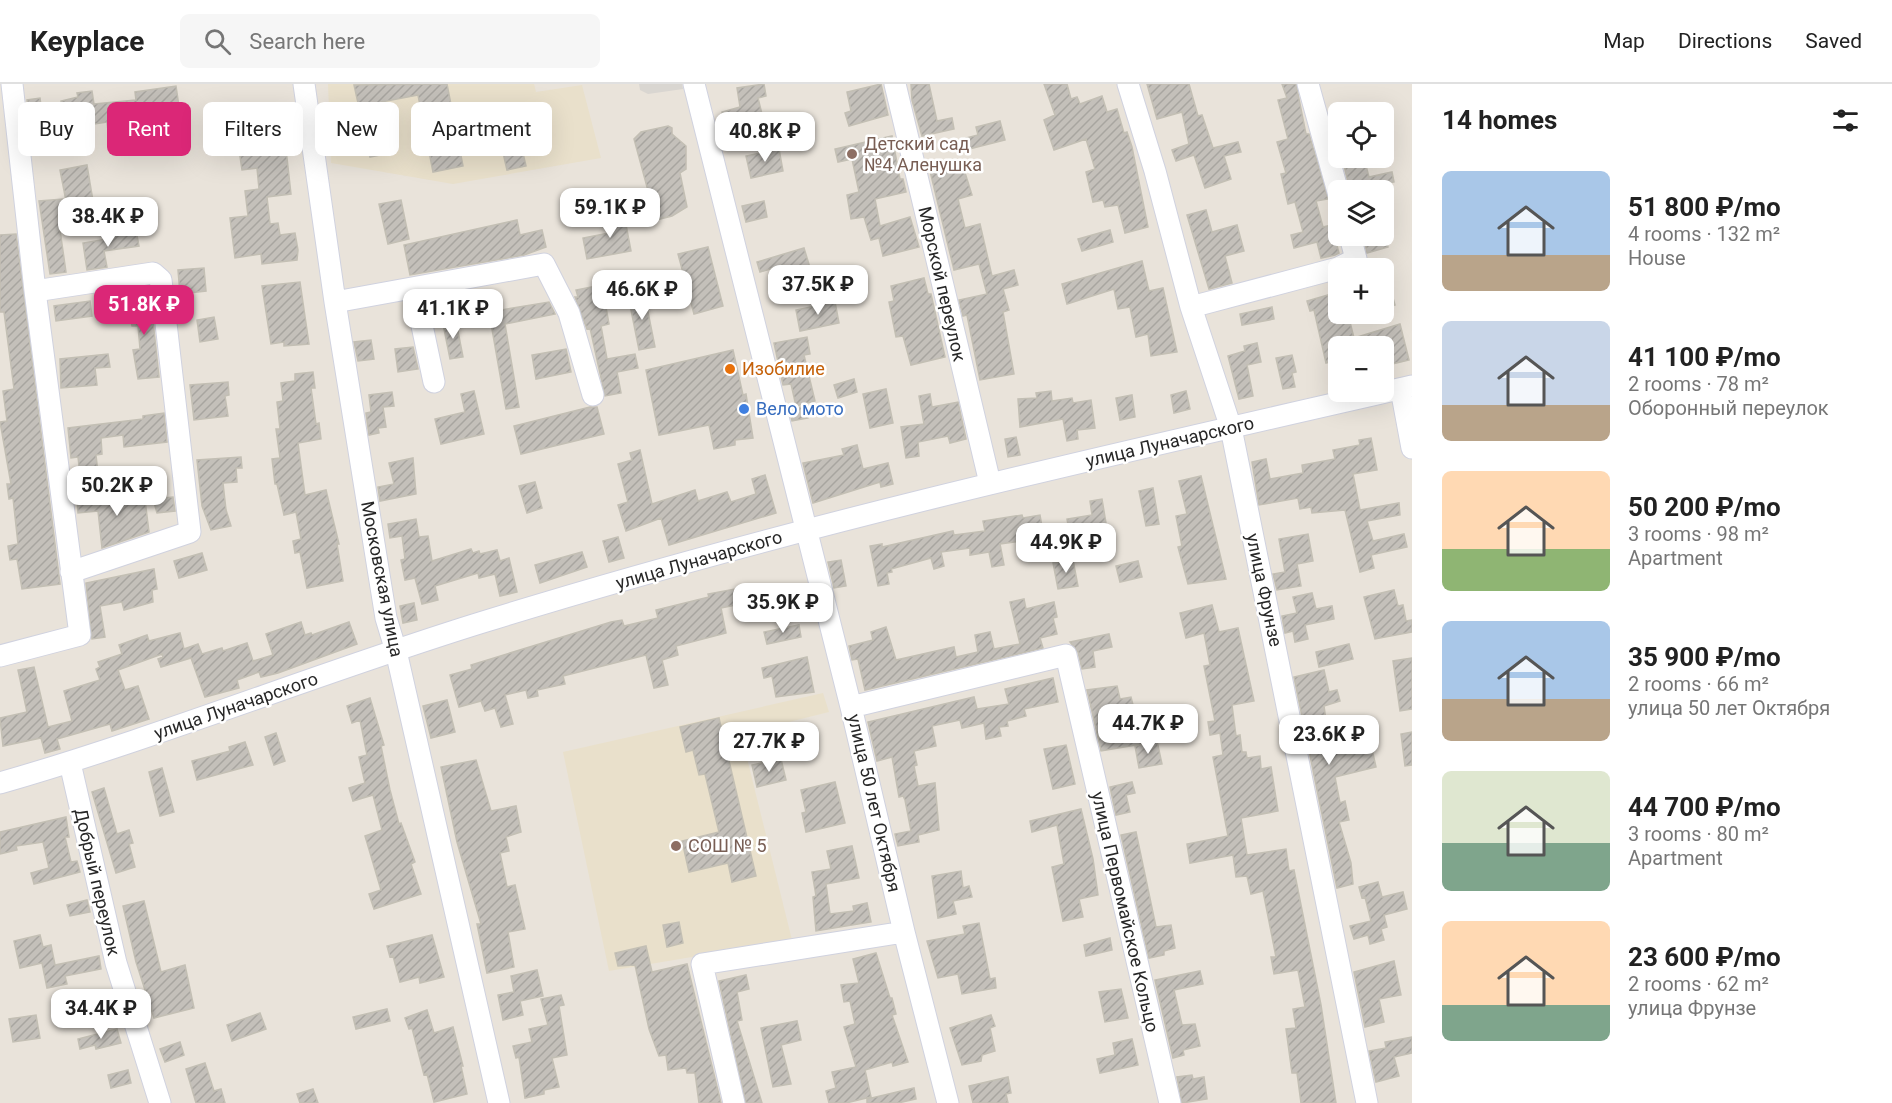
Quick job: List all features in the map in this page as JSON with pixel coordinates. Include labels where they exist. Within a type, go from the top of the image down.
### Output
[{"type":"street","points":[[0,656],[80,635],[35,291],[12,84]]},
{"type":"street","name":"Московская улица","points":[[304,84],[335,303],[386,618],[396,651],[500,1103]]},
{"type":"street","name":"улица 50 лет Октября","points":[[694,84],[948,1103]]},
{"type":"street","name":"Морской переулок","points":[[895,84],[990,483]]},
{"type":"street","name":"улица Фрунзе","points":[[1128,84],[1155,171],[1191,307],[1231,428],[1367,1103]]},
{"type":"street","points":[[1308,84],[1335,180]]},
{"type":"street","points":[[1191,307],[1338,268],[1356,259],[1353,246]]},
{"type":"street","points":[[335,303],[544,264],[569,313],[592,395]]},
{"type":"street","points":[[35,291],[153,273],[162,280],[190,532],[71,572]]},
{"type":"street","points":[[414,288],[434,382]]},
{"type":"street","points":[[1406,388],[1412,448]]},
{"type":"street","name":"улица Луначарского","points":[[0,783],[70,763],[483,622],[805,530],[990,483],[1406,388]]},
{"type":"street","name":"улица Первомайское Кольцо","points":[[851,707],[1066,655],[1170,1103]]},
{"type":"street","name":"Добрый переулок","points":[[70,763],[116,963],[160,1103]]},
{"type":"street","points":[[734,1103],[702,964],[904,932]]},
{"type":"shaded area","points":[[328,84],[534,84],[536,92],[582,85],[601,158],[453,184],[331,163],[331,156],[399,156],[399,102],[329,102]]},
{"type":"shaded area","points":[[639,84],[682,84],[683,89],[648,94],[640,90]]},
{"type":"shaded area","name":"СОШ № 5","points":[[823,693],[829,712],[741,734],[792,940],[609,971],[563,752]]},
{"type":"building","points":[[447,84],[451,102],[419,102],[418,95],[381,102],[358,102],[354,85]]},
{"type":"building","points":[[764,84],[766,96],[758,98],[764,122],[751,125],[754,136],[738,147],[737,143],[727,145],[722,112],[740,107],[737,88]]},
{"type":"building","points":[[881,84],[888,115],[849,126],[845,113],[851,111],[847,92]]},
{"type":"building","points":[[911,84],[929,84],[937,121],[952,118],[954,129],[922,136],[912,100]]},
{"type":"building","points":[[1044,84],[1067,84],[1071,99],[1077,97],[1080,104],[1102,96],[1107,112],[1117,109],[1124,133],[1127,132],[1132,147],[1148,227],[1125,233],[1118,205],[1105,207],[1103,200],[1093,202],[1086,172],[1095,169],[1086,139],[1054,150],[1044,120],[1055,115]]},
{"type":"building","points":[[1147,84],[1189,84],[1198,116],[1202,115],[1213,148],[1238,142],[1241,152],[1224,156],[1231,179],[1205,188],[1194,155],[1176,161],[1172,150],[1189,144],[1182,112],[1157,119]]},
{"type":"building","points":[[1282,84],[1296,84],[1306,134],[1309,134],[1328,199],[1316,201],[1323,227],[1328,226],[1328,246],[1337,246],[1339,253],[1335,255],[1321,258],[1317,242],[1294,248],[1291,235],[1303,232],[1295,202],[1288,204],[1281,174],[1286,173],[1277,142],[1288,139],[1278,100],[1287,98]]},
{"type":"building","points":[[176,86],[178,102],[115,102],[136,100],[135,92]]},
{"type":"building","points":[[92,91],[94,102],[61,102],[78,97],[77,93]]},
{"type":"building","points":[[40,98],[41,102],[27,102],[27,100]]},
{"type":"building","points":[[107,103],[107,122],[95,124],[95,104]]},
{"type":"building","points":[[1000,121],[1005,140],[969,149],[966,138],[978,135],[976,127]]},
{"type":"building","points":[[668,126],[672,128],[672,134],[686,146],[686,169],[680,173],[687,207],[672,216],[656,220],[634,139],[641,132]]},
{"type":"building","points":[[892,136],[900,179],[903,179],[906,192],[875,199],[880,226],[910,217],[919,247],[883,256],[879,238],[871,240],[864,217],[851,219],[847,195],[859,192],[852,159],[838,162],[835,149]]},
{"type":"building","points":[[779,149],[783,171],[751,178],[746,156]]},
{"type":"building","points":[[240,156],[287,156],[291,194],[267,197],[270,224],[278,223],[280,235],[295,233],[297,260],[262,264],[261,254],[235,258],[230,218],[248,216],[245,191],[259,189],[257,168],[242,170]]},
{"type":"building","points":[[430,156],[461,156],[463,166],[433,172]]},
{"type":"building","points":[[504,156],[524,156],[526,166],[507,170]]},
{"type":"building","points":[[962,163],[972,195],[958,199],[965,228],[980,224],[992,276],[1014,270],[1018,285],[1003,289],[1009,310],[1003,312],[1014,374],[980,380],[967,315],[963,316],[959,300],[987,294],[979,264],[954,270],[930,171]]},
{"type":"building","points":[[87,165],[93,201],[67,206],[60,170]]},
{"type":"building","points":[[1344,168],[1367,168],[1369,177],[1392,172],[1394,180],[1348,180]]},
{"type":"building","points":[[63,199],[64,215],[58,216],[66,272],[50,274],[39,201]]},
{"type":"building","points":[[401,200],[409,239],[388,244],[379,204]]},
{"type":"building","points":[[764,201],[767,217],[746,222],[742,206]]},
{"type":"building","points":[[623,209],[631,251],[587,259],[583,238],[614,232],[610,211]]},
{"type":"building","points":[[1206,210],[1212,232],[1237,225],[1244,251],[1225,256],[1232,283],[1209,289],[1187,215]]},
{"type":"building","points":[[517,220],[520,235],[542,230],[546,247],[524,255],[410,275],[404,245]]},
{"type":"building","points":[[136,230],[139,246],[104,251],[107,267],[87,270],[83,243],[113,238],[112,234]]},
{"type":"building","points":[[1110,230],[1113,242],[1082,251],[1078,239]]},
{"type":"building","points":[[16,234],[60,584],[22,589],[17,559],[10,560],[8,546],[18,544],[13,498],[9,499],[7,484],[11,484],[0,422],[7,421],[3,391],[14,389],[4,312],[0,312],[0,235]]},
{"type":"building","points":[[1365,246],[1388,246],[1388,247],[1367,253]]},
{"type":"building","points":[[708,247],[723,306],[694,314],[678,254]]},
{"type":"building","points":[[804,248],[815,284],[788,289],[784,265],[760,272],[757,262]]},
{"type":"building","points":[[1142,261],[1149,291],[1163,288],[1177,352],[1151,356],[1148,334],[1136,337],[1130,307],[1118,309],[1114,289],[1067,304],[1062,284]]},
{"type":"building","points":[[204,268],[206,291],[180,294],[178,270]]},
{"type":"building","points":[[924,278],[928,294],[931,294],[945,357],[911,365],[903,336],[896,337],[889,302],[894,301],[891,286]]},
{"type":"building","points":[[848,280],[851,297],[825,303],[821,285]]},
{"type":"building","points":[[300,282],[309,344],[284,346],[284,342],[271,344],[262,286]]},
{"type":"building","points":[[602,285],[609,324],[601,326],[607,359],[635,354],[638,368],[617,372],[621,393],[605,396],[590,328],[587,329],[575,297],[578,297],[576,290]]},
{"type":"building","points":[[644,292],[655,347],[639,350],[628,295]]},
{"type":"building","points":[[150,293],[159,377],[138,379],[133,350],[140,349],[138,326],[132,326],[127,296]]},
{"type":"building","points":[[1328,295],[1328,324],[1350,324],[1354,336],[1328,336],[1328,362],[1326,363],[1314,310],[1310,311],[1307,301]]},
{"type":"building","points":[[90,301],[92,316],[56,321],[54,306]]},
{"type":"building","points":[[549,302],[555,314],[505,324],[519,407],[506,409],[489,312]]},
{"type":"building","points":[[835,302],[839,323],[800,331],[796,310]]},
{"type":"building","points":[[1272,307],[1274,319],[1242,325],[1240,314]]},
{"type":"building","points":[[214,317],[218,339],[200,342],[197,320]]},
{"type":"building","points":[[456,321],[463,357],[450,359],[443,324]]},
{"type":"building","points":[[1400,324],[1409,360],[1394,364],[1394,336],[1361,336]]},
{"type":"building","points":[[807,337],[810,354],[804,355],[815,401],[796,406],[791,384],[783,385],[774,343]]},
{"type":"building","points":[[371,340],[374,359],[358,361],[354,342]]},
{"type":"building","points":[[1257,343],[1261,362],[1247,365],[1253,396],[1239,399],[1228,356],[1245,351],[1244,346]]},
{"type":"building","points":[[413,347],[418,369],[398,372],[395,349]]},
{"type":"building","points":[[566,349],[571,372],[536,379],[532,355]]},
{"type":"building","points":[[733,350],[743,395],[746,394],[753,438],[735,440],[735,445],[714,449],[709,425],[659,435],[646,370]]},
{"type":"building","points":[[108,354],[110,367],[95,368],[97,385],[61,388],[60,359]]},
{"type":"building","points":[[1292,355],[1296,372],[1292,373],[1295,387],[1283,389],[1276,358]]},
{"type":"building","points":[[313,372],[315,388],[311,388],[316,424],[319,423],[321,439],[298,443],[305,495],[326,490],[339,544],[337,544],[343,581],[307,588],[300,552],[295,553],[293,541],[301,539],[296,512],[284,515],[277,484],[275,484],[272,459],[280,458],[276,429],[280,429],[277,402],[283,401],[281,383],[295,381],[295,374]]},
{"type":"building","points":[[854,379],[857,392],[838,398],[834,385]]},
{"type":"building","points":[[228,382],[229,395],[225,396],[228,416],[194,420],[190,385]]},
{"type":"building","points":[[886,389],[893,423],[870,428],[863,394]]},
{"type":"building","points":[[474,391],[484,434],[441,444],[435,419],[465,412],[461,394]]},
{"type":"building","points":[[1051,391],[1052,401],[1072,398],[1073,403],[1091,400],[1095,428],[1077,430],[1078,439],[1067,441],[1063,419],[1020,427],[1018,399],[1037,398],[1036,393]]},
{"type":"building","points":[[1186,391],[1190,409],[1174,413],[1171,395]]},
{"type":"building","points":[[392,392],[394,406],[383,407],[386,427],[378,428],[379,433],[369,435],[366,413],[371,412],[369,395]]},
{"type":"building","points":[[930,394],[932,407],[958,402],[966,439],[950,443],[948,436],[918,442],[919,456],[906,458],[901,427],[924,424],[919,396]]},
{"type":"building","points":[[1132,395],[1135,417],[1120,420],[1116,398]]},
{"type":"building","points":[[806,406],[808,418],[792,421],[789,409]]},
{"type":"building","points":[[597,407],[604,434],[521,454],[514,426]]},
{"type":"building","points":[[164,413],[167,442],[124,447],[123,435],[101,438],[102,454],[96,455],[98,473],[80,475],[78,457],[71,458],[68,428],[143,419],[143,416]]},
{"type":"building","points":[[1016,437],[1020,455],[1008,457],[1005,439]]},
{"type":"building","points":[[1371,438],[1377,470],[1353,474],[1360,510],[1399,503],[1400,515],[1367,521],[1373,541],[1404,534],[1407,547],[1371,555],[1374,568],[1360,572],[1345,510],[1312,513],[1311,507],[1300,509],[1298,498],[1259,505],[1252,462],[1266,459],[1270,479],[1303,473],[1302,465],[1335,459],[1333,450],[1360,445],[1359,440]]},
{"type":"building","points":[[857,445],[863,469],[888,463],[893,484],[881,487],[880,482],[813,503],[803,463],[844,455],[842,449]]},
{"type":"building","points":[[640,450],[652,504],[695,490],[698,501],[727,492],[731,502],[756,494],[752,479],[765,475],[776,513],[669,545],[661,518],[626,531],[618,505],[628,502],[618,464],[632,460],[630,453]]},
{"type":"building","points":[[241,457],[242,468],[236,468],[237,482],[223,483],[226,510],[231,526],[211,530],[202,506],[197,460]]},
{"type":"building","points":[[413,458],[416,494],[380,501],[378,487],[394,484],[389,463]]},
{"type":"building","points":[[1201,476],[1226,579],[1188,584],[1178,547],[1182,546],[1176,516],[1187,514],[1179,481]]},
{"type":"building","points":[[535,482],[542,508],[527,513],[519,486]]},
{"type":"building","points":[[1153,488],[1159,524],[1146,526],[1139,491]]},
{"type":"building","points":[[123,493],[124,502],[145,500],[149,532],[102,548],[98,511],[78,513],[77,498]]},
{"type":"building","points":[[173,497],[175,511],[157,513],[153,499]]},
{"type":"building","points":[[1102,499],[1107,529],[1092,531],[1095,547],[1073,551],[1067,519],[1092,515],[1090,501]]},
{"type":"building","points":[[1022,515],[1023,518],[1040,515],[1044,538],[1000,544],[1004,565],[992,567],[989,552],[970,555],[970,548],[941,552],[944,566],[934,569],[931,558],[891,569],[892,572],[887,573],[889,584],[878,586],[870,546],[882,544],[882,547],[953,531],[954,535],[985,531],[983,521]]},
{"type":"building","points":[[416,519],[419,537],[428,536],[432,561],[471,549],[473,553],[479,551],[480,554],[497,550],[500,561],[509,558],[517,592],[500,596],[495,574],[479,578],[478,573],[435,586],[438,600],[422,604],[415,578],[405,580],[401,560],[405,559],[402,536],[390,538],[388,524]]},
{"type":"building","points":[[1308,534],[1313,561],[1297,564],[1301,586],[1277,590],[1273,574],[1285,572],[1279,539]]},
{"type":"building","points":[[618,537],[624,558],[609,562],[603,541]]},
{"type":"building","points":[[582,552],[587,567],[540,583],[535,565]]},
{"type":"building","points":[[202,553],[207,570],[179,578],[174,561]]},
{"type":"building","points":[[841,560],[846,586],[834,588],[828,562]]},
{"type":"building","points":[[1073,560],[1078,586],[1058,589],[1053,563]]},
{"type":"building","points":[[1138,561],[1142,577],[1120,582],[1116,566]]},
{"type":"building","points":[[154,569],[157,589],[152,590],[153,602],[124,610],[122,602],[100,606],[105,637],[92,639],[86,583]]},
{"type":"building","points":[[767,585],[772,605],[762,607],[760,600],[721,608],[726,633],[676,646],[678,655],[662,660],[668,685],[654,688],[646,655],[563,676],[565,684],[537,690],[538,696],[528,698],[526,690],[505,695],[513,724],[501,727],[495,708],[485,711],[481,701],[459,707],[450,675],[472,669],[471,665],[611,622],[622,620],[624,626],[658,618],[656,610],[709,597],[708,594],[740,588],[741,592]]},
{"type":"building","points":[[1394,590],[1398,606],[1403,605],[1406,621],[1412,620],[1412,632],[1375,639],[1364,597]]},
{"type":"building","points":[[1312,593],[1316,609],[1332,606],[1334,619],[1305,625],[1308,639],[1295,642],[1293,631],[1285,633],[1282,616],[1297,613],[1293,597]]},
{"type":"building","points":[[1024,599],[1026,609],[1054,602],[1057,617],[1053,618],[1057,634],[1040,638],[1043,648],[865,690],[858,659],[852,660],[849,646],[873,640],[871,632],[886,627],[896,660],[954,647],[956,657],[978,652],[975,635],[990,632],[994,649],[1020,644],[1010,602]]},
{"type":"building","points":[[414,603],[417,620],[403,623],[400,606]]},
{"type":"building","points":[[1212,605],[1219,632],[1238,628],[1254,701],[1232,705],[1236,736],[1240,735],[1242,752],[1246,752],[1247,758],[1260,756],[1261,769],[1271,767],[1278,811],[1241,818],[1247,855],[1286,849],[1289,871],[1294,870],[1321,1005],[1336,1103],[1301,1103],[1297,1073],[1292,1073],[1286,1029],[1296,1028],[1293,1009],[1305,1007],[1298,970],[1274,974],[1271,957],[1276,957],[1263,891],[1251,894],[1247,876],[1236,877],[1233,855],[1190,863],[1187,844],[1228,836],[1213,757],[1223,755],[1220,733],[1210,735],[1208,722],[1215,721],[1204,666],[1210,665],[1204,633],[1186,638],[1180,613]]},
{"type":"building","points":[[301,622],[305,635],[311,633],[312,635],[349,622],[357,644],[278,673],[261,677],[259,672],[237,680],[239,688],[205,697],[191,658],[161,667],[158,659],[163,657],[162,654],[118,670],[125,690],[138,686],[149,719],[112,731],[110,724],[57,739],[60,749],[45,753],[41,738],[3,746],[0,718],[27,712],[18,670],[34,667],[48,727],[72,721],[64,691],[100,680],[96,669],[100,667],[98,662],[122,654],[119,645],[147,635],[149,641],[180,633],[184,649],[198,644],[202,654],[222,648],[223,651],[247,643],[253,661],[273,655],[266,634]]},
{"type":"building","points":[[799,625],[801,637],[767,644],[764,632]]},
{"type":"building","points":[[1109,634],[1112,647],[1093,651],[1095,667],[1082,669],[1078,652],[1070,642]]},
{"type":"building","points":[[1349,644],[1353,659],[1319,667],[1316,652]]},
{"type":"building","points":[[807,657],[814,692],[776,697],[772,676],[764,678],[762,668]]},
{"type":"building","points":[[1412,658],[1412,709],[1400,711],[1393,661]]},
{"type":"building","points":[[1324,670],[1329,692],[1337,690],[1340,701],[1324,706],[1329,741],[1348,737],[1350,754],[1372,749],[1376,767],[1335,777],[1340,803],[1345,801],[1349,820],[1339,822],[1351,863],[1353,884],[1337,888],[1294,677]]},
{"type":"building","points":[[1053,678],[1058,702],[1024,709],[1026,716],[1007,721],[1008,726],[999,727],[1001,736],[986,739],[984,723],[962,728],[960,720],[932,726],[936,746],[914,751],[917,765],[914,766],[918,786],[935,783],[939,830],[918,835],[919,842],[898,846],[895,834],[911,831],[905,800],[903,796],[899,797],[892,757],[877,761],[868,722],[974,697],[977,709],[1009,704],[1005,689]]},
{"type":"building","points":[[1117,686],[1120,699],[1131,697],[1143,744],[1101,751],[1087,690]]},
{"type":"building","points":[[370,698],[384,745],[381,746],[390,790],[399,824],[401,823],[415,862],[411,864],[421,894],[374,909],[369,894],[381,890],[365,836],[382,830],[373,795],[353,801],[349,788],[365,783],[359,757],[367,755],[360,720],[352,723],[347,706]]},
{"type":"building","points":[[447,700],[455,732],[431,738],[423,706]]},
{"type":"building","points":[[719,718],[756,876],[732,882],[728,863],[689,872],[682,841],[719,832],[705,774],[699,775],[693,750],[686,752],[680,727]]},
{"type":"building","points":[[1412,732],[1412,765],[1405,766],[1401,734]]},
{"type":"building","points":[[276,733],[285,761],[274,765],[265,737]]},
{"type":"building","points":[[1157,741],[1162,764],[1139,768],[1135,746]]},
{"type":"building","points":[[245,742],[253,765],[197,780],[192,761],[230,751],[229,747]]},
{"type":"building","points":[[1066,745],[1075,784],[1053,789],[1044,749]]},
{"type":"building","points":[[781,759],[786,780],[757,787],[752,765]]},
{"type":"building","points":[[476,760],[491,811],[516,806],[521,832],[506,837],[509,851],[500,853],[507,887],[515,885],[525,929],[508,932],[514,967],[487,973],[477,924],[481,924],[457,842],[441,767]]},
{"type":"building","points":[[162,768],[174,812],[160,816],[149,772]]},
{"type":"building","points":[[835,782],[845,823],[806,832],[802,813],[806,812],[801,790]]},
{"type":"building","points":[[1132,782],[1135,793],[1126,795],[1130,812],[1116,815],[1110,787]]},
{"type":"building","points":[[104,788],[117,834],[129,830],[133,843],[129,844],[135,867],[116,873],[92,792]]},
{"type":"building","points":[[1081,809],[1093,859],[1098,895],[1079,899],[1083,917],[1063,921],[1052,867],[1064,864],[1057,825],[1032,832],[1030,821]]},
{"type":"building","points":[[66,817],[69,837],[65,837],[71,862],[77,861],[80,872],[34,884],[31,873],[49,868],[43,842],[16,846],[17,850],[0,854],[0,832]]},
{"type":"building","points":[[1136,832],[1156,927],[1171,925],[1175,948],[1164,951],[1164,955],[1149,958],[1121,835]]},
{"type":"building","points":[[852,846],[859,878],[826,884],[830,914],[854,911],[853,906],[867,903],[871,922],[816,931],[813,897],[816,896],[812,872],[831,869],[827,851]]},
{"type":"building","points":[[961,871],[963,888],[969,886],[972,897],[953,901],[956,914],[938,918],[932,876]]},
{"type":"building","points":[[1378,882],[1382,897],[1403,892],[1407,909],[1384,915],[1387,927],[1381,929],[1384,940],[1370,944],[1368,935],[1354,939],[1350,926],[1371,921],[1365,897],[1362,898],[1359,887]]},
{"type":"building","points":[[87,900],[90,912],[70,916],[67,905]]},
{"type":"building","points":[[144,901],[161,972],[185,965],[194,1008],[154,1018],[136,962],[123,906]]},
{"type":"building","points":[[679,922],[683,943],[667,947],[663,925]]},
{"type":"building","points":[[979,923],[990,979],[995,978],[996,988],[962,994],[958,974],[938,978],[927,941],[965,934],[963,926]]},
{"type":"building","points":[[40,935],[43,947],[51,945],[55,965],[99,956],[101,969],[65,976],[67,984],[47,988],[42,963],[20,968],[14,941]]},
{"type":"building","points":[[432,935],[444,977],[420,983],[419,977],[400,982],[393,956],[390,957],[387,946]]},
{"type":"building","points":[[1110,938],[1112,950],[1086,956],[1084,945]]},
{"type":"building","points":[[646,946],[652,972],[687,964],[721,1103],[699,1103],[695,1073],[687,1073],[686,1068],[668,1070],[666,1055],[659,1056],[649,1029],[635,965],[618,966],[615,953]]},
{"type":"building","points":[[876,953],[890,998],[892,998],[896,1014],[892,1015],[908,1062],[893,1066],[892,1062],[865,1070],[871,1097],[846,1103],[829,1103],[826,1091],[836,1088],[832,1072],[856,1067],[844,1027],[855,1024],[850,1001],[844,1002],[841,985],[859,983],[853,959]]},
{"type":"building","points":[[1394,961],[1401,995],[1379,999],[1384,1022],[1365,1027],[1354,972]]},
{"type":"building","points":[[537,970],[543,996],[520,1001],[523,1015],[503,1020],[498,995],[514,992],[511,976]]},
{"type":"building","points":[[1200,971],[1203,984],[1174,990],[1182,1025],[1195,1024],[1200,1046],[1183,1050],[1184,1055],[1173,1058],[1155,980]]},
{"type":"building","points":[[746,975],[749,989],[737,992],[742,1020],[737,1021],[762,1103],[746,1103],[719,981]]},
{"type":"building","points":[[1121,989],[1128,1018],[1105,1022],[1099,992]]},
{"type":"building","points":[[561,995],[564,1005],[559,1006],[567,1055],[552,1058],[559,1087],[544,1090],[544,1094],[525,1098],[519,1057],[516,1058],[513,1046],[532,1042],[529,1029],[548,1025],[541,999]]},
{"type":"building","points":[[387,1009],[390,1021],[356,1029],[353,1017]]},
{"type":"building","points":[[427,1010],[434,1033],[453,1027],[463,1066],[461,1066],[467,1094],[434,1102],[427,1074],[424,1075],[412,1028],[409,1029],[405,1018]]},
{"type":"building","points":[[260,1013],[266,1029],[232,1041],[227,1025]]},
{"type":"building","points":[[36,1015],[40,1038],[13,1042],[9,1019]]},
{"type":"building","points":[[991,1015],[995,1026],[990,1028],[995,1051],[982,1055],[981,1061],[962,1065],[950,1028]]},
{"type":"building","points":[[797,1021],[801,1040],[781,1045],[791,1084],[773,1087],[761,1028]]},
{"type":"building","points":[[117,1029],[121,1043],[96,1049],[95,1045],[80,1049],[78,1039]]},
{"type":"building","points":[[1412,1037],[1412,1053],[1394,1057],[1399,1076],[1376,1082],[1369,1051],[1386,1048],[1385,1042]]},
{"type":"building","points":[[1132,1039],[1138,1065],[1100,1073],[1097,1059],[1115,1055],[1113,1043]]},
{"type":"building","points":[[180,1042],[184,1055],[165,1062],[160,1049]]},
{"type":"building","points":[[205,1063],[214,1091],[221,1089],[225,1103],[196,1103],[186,1069]]},
{"type":"building","points":[[128,1070],[131,1083],[111,1088],[108,1075]]},
{"type":"building","points":[[1192,1075],[1193,1079],[1204,1077],[1207,1099],[1182,1103],[1177,1077]]},
{"type":"building","points":[[1008,1077],[1011,1093],[1006,1094],[1008,1103],[973,1103],[969,1086]]},
{"type":"building","points":[[914,1088],[916,1099],[898,1103],[867,1103],[867,1099]]},
{"type":"building","points":[[313,1089],[318,1103],[300,1103],[297,1094]]},
{"type":"place","name":"Детский сад №4 Аленушка","points":[[852,154]]},
{"type":"place","name":"Изобилие","points":[[730,369]]},
{"type":"place","name":"Вело мото","points":[[744,409]]},
{"type":"place","name":"СОШ № 5","points":[[676,846]]}]
